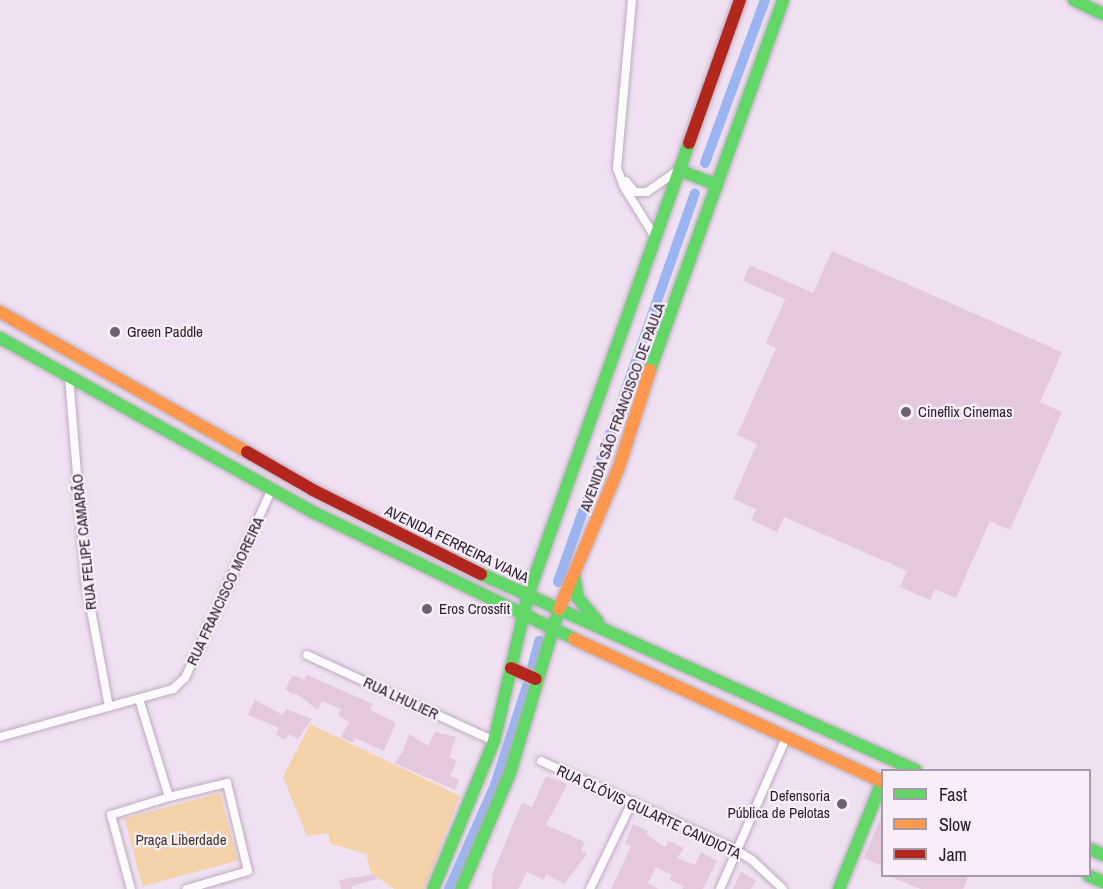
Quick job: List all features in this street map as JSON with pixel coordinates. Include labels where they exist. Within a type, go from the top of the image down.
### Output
[{"type":"main road","name":"AVENIDA SÃO FRANCISCO DE PAULA","points":[[433,889],[494,741],[528,595],[655,237],[684,172],[740,0]]},
{"type":"main road","name":"AVENIDA SÃO FRANCISCO DE PAULA","points":[[461,889],[510,773],[535,682],[559,609],[619,467],[639,399],[714,183],[783,0]]},
{"type":"main road","points":[[1074,0],[1103,14]]},
{"type":"main road","points":[[684,172],[714,183]]},
{"type":"main road","name":"AVENIDA FERREIRA VIANA","points":[[0,312],[313,490],[528,595],[912,769]]},
{"type":"main road","points":[[0,338],[272,489],[552,629],[881,782]]},
{"type":"main road","points":[[574,574],[576,593],[580,602],[608,630]]},
{"type":"main road","points":[[510,672],[535,682]]},
{"type":"main road","points":[[839,889],[881,784]]},
{"type":"street","points":[[632,0],[617,159],[620,180],[655,237]]},
{"type":"street","points":[[617,159],[623,177],[635,192],[650,191],[684,172]]},
{"type":"street","name":"RUA FELIPE CAMARÃO","points":[[69,377],[86,583],[110,707]]},
{"type":"street","name":"RUA FRANCISCO MOREIRA","points":[[0,737],[173,689],[185,678],[272,489]]},
{"type":"street","name":"RUA LHULIER","points":[[308,655],[494,741]]},
{"type":"street","points":[[139,699],[169,797]]},
{"type":"street","points":[[720,889],[787,736]]},
{"type":"street","name":"RUA CLÓVIS GULARTE CANDIOTA","points":[[541,761],[736,850],[752,860],[783,889]]},
{"type":"street","points":[[131,889],[111,815],[169,797],[228,783],[248,871],[190,889]]},
{"type":"street","points":[[590,889],[631,804]]},
{"type":"green space","points":[[310,724],[460,796],[424,889],[394,889],[371,873],[366,854],[331,844],[328,833],[307,836],[283,777]]},
{"type":"green space","name":"Praça Liberdade","points":[[220,793],[238,861],[142,886],[124,819]]},
{"type":"building","points":[[832,251],[1062,352],[1040,402],[1062,412],[1010,530],[990,521],[956,598],[935,589],[930,600],[900,587],[907,571],[784,517],[777,532],[751,520],[756,509],[733,499],[757,444],[737,435],[776,348],[766,343],[785,299],[743,281],[750,265],[813,293]]},
{"type":"building","points":[[293,675],[304,680],[307,675],[373,704],[370,710],[396,723],[384,751],[355,738],[353,743],[341,737],[349,722],[338,715],[341,709],[322,701],[318,710],[295,693],[294,695],[285,689]]},
{"type":"building","points":[[255,700],[283,715],[286,709],[312,719],[298,739],[288,734],[285,740],[275,734],[279,728],[248,715]]},
{"type":"building","points":[[435,732],[456,737],[449,757],[457,761],[450,776],[459,780],[455,790],[394,763],[402,753],[409,734],[428,746]]},
{"type":"building","points":[[546,776],[567,784],[546,825],[585,842],[581,850],[587,854],[564,884],[546,874],[544,880],[527,872],[518,889],[492,889],[492,875],[522,803],[532,807]]},
{"type":"building","points":[[881,816],[881,866],[864,858]]},
{"type":"building","points":[[633,824],[648,831],[646,834],[665,847],[669,841],[684,848],[677,858],[695,865],[701,852],[717,861],[703,889],[682,889],[684,886],[670,880],[672,875],[656,867],[648,883],[658,889],[611,889],[631,846],[625,844]]},
{"type":"building","points":[[741,872],[756,880],[751,889],[733,889]]},
{"type":"building","points":[[375,874],[377,879],[352,886],[352,889],[341,889],[339,880]]},
{"type":"building","points":[[891,877],[968,877],[963,889],[921,889]]},
{"type":"waterway","points":[[705,163],[765,0]]},
{"type":"waterway","points":[[558,582],[695,193]]},
{"type":"waterway","points":[[532,668],[539,641]]},
{"type":"waterway","points":[[449,889],[495,785],[527,686]]},
{"type":"traffic: fast","points":[[650,370],[783,0]]},
{"type":"traffic: fast","points":[[1074,0],[1103,14]]},
{"type":"traffic: fast","points":[[528,595],[689,143]]},
{"type":"traffic: fast","points":[[679,170],[717,185]]},
{"type":"traffic: fast","points":[[0,338],[315,513],[574,639]]},
{"type":"traffic: fast","points":[[481,574],[914,769]]},
{"type":"traffic: fast","points":[[574,574],[578,598],[598,622]]},
{"type":"traffic: fast","points":[[433,889],[494,741],[528,595]]},
{"type":"traffic: fast","points":[[461,889],[510,773],[559,609]]},
{"type":"traffic: fast","points":[[839,889],[881,784]]},
{"type":"traffic: fast","points":[[1091,849],[1103,855]]},
{"type":"traffic: fast","points":[[1091,877],[1103,882]]},
{"type":"traffic: slow","points":[[0,312],[247,452]]},
{"type":"traffic: slow","points":[[559,609],[619,467],[650,370]]},
{"type":"traffic: slow","points":[[574,639],[881,781]]},
{"type":"traffic: jam","points":[[689,143],[740,0]]},
{"type":"traffic: jam","points":[[247,452],[313,490],[481,574]]},
{"type":"traffic: jam","points":[[511,668],[536,679]]},
{"type":"place","name":"Green Paddle","points":[[115,332]]},
{"type":"place","name":"Cineflix Cinemas","points":[[906,412]]},
{"type":"place","name":"Eros Crossfit","points":[[427,609]]},
{"type":"place","name":"Defensoria Pública de Pelotas","points":[[842,804]]}]
